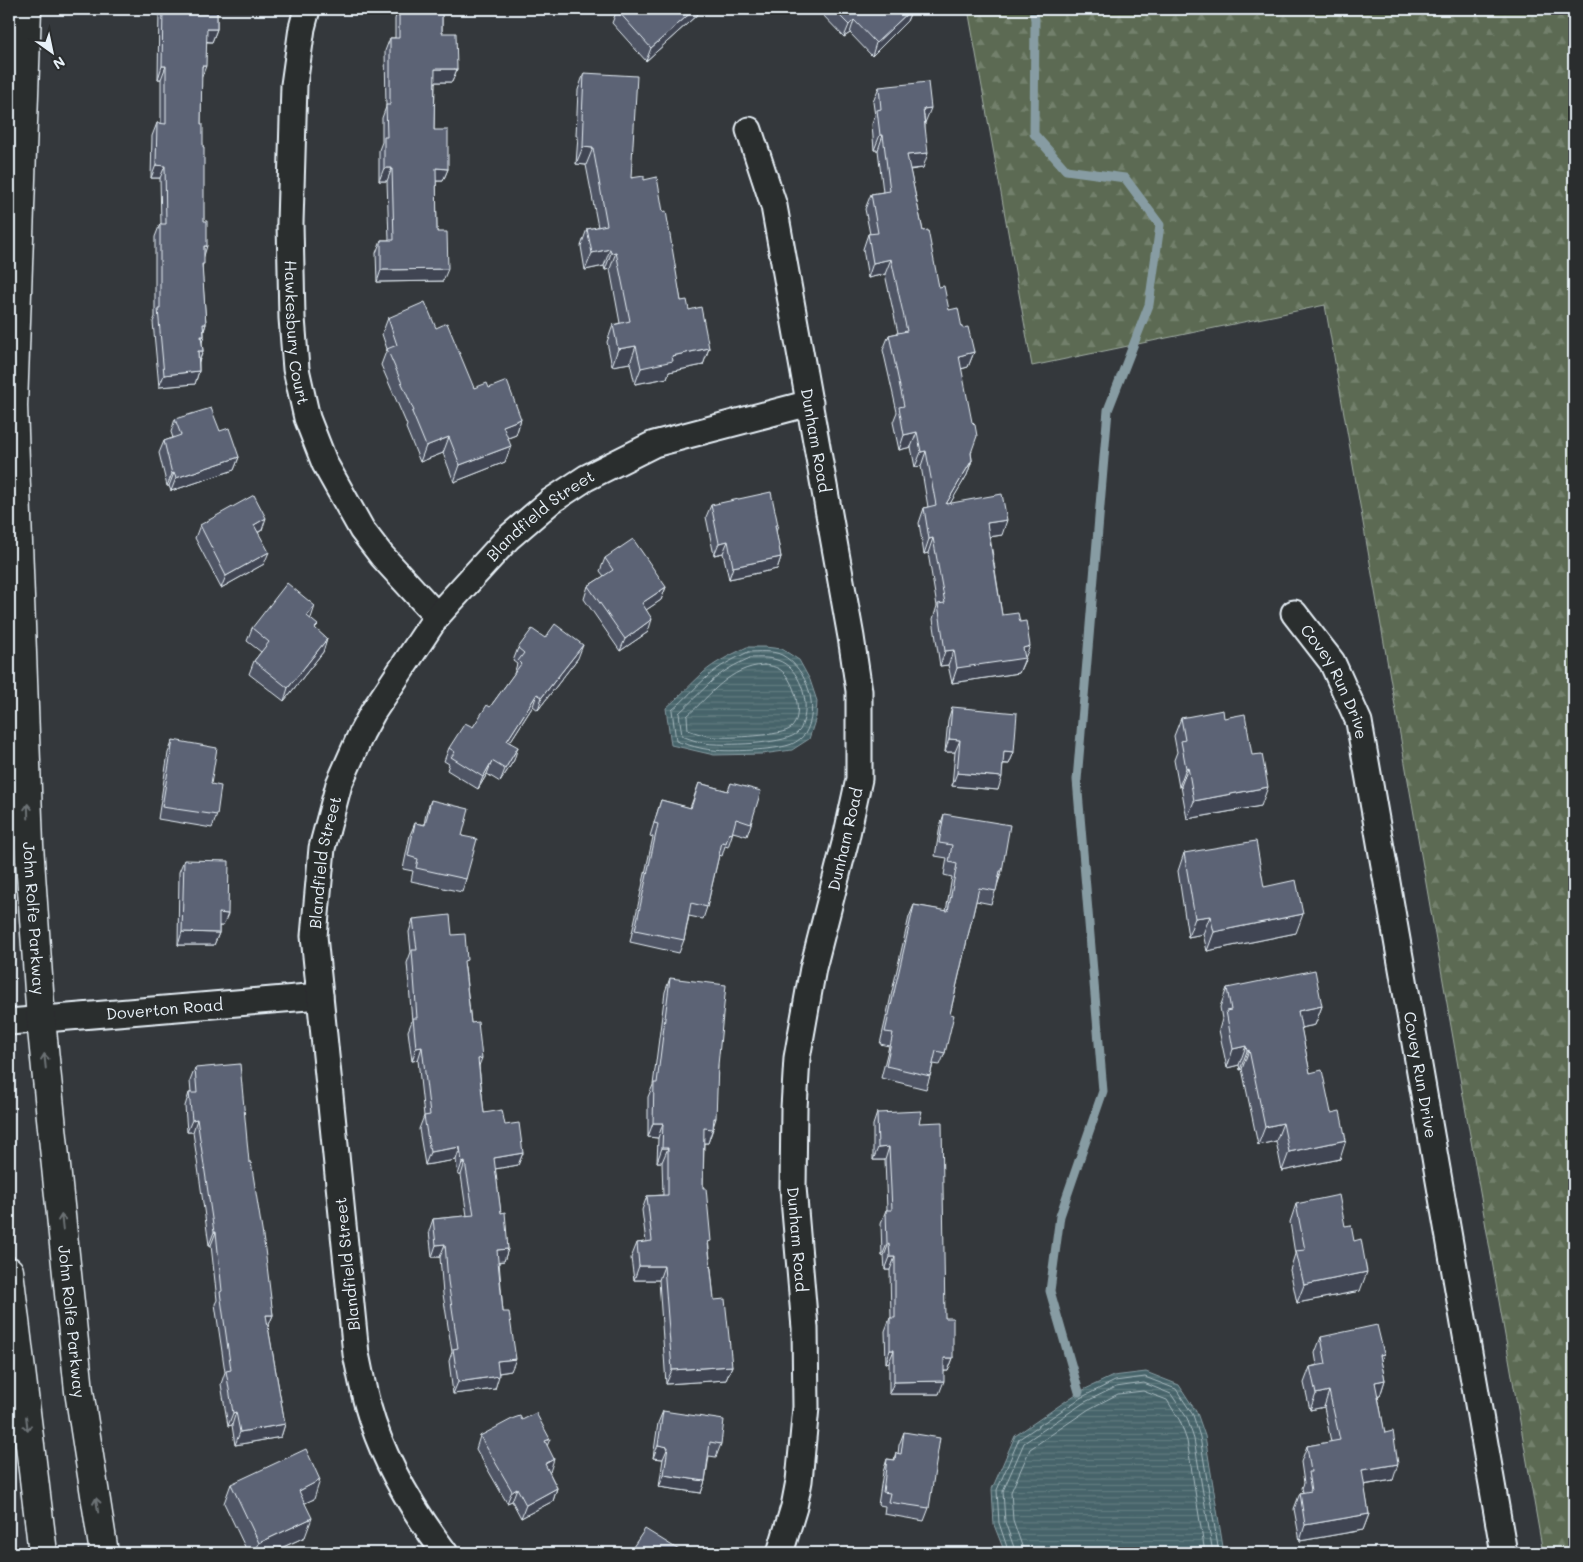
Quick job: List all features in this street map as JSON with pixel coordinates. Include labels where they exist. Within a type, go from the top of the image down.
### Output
[{"type":"main road","name":"John Rolfe Parkway","points":[[27,9],[13,406],[29,844],[41,1020],[79,1391],[104,1553]]},
{"type":"main road","points":[[9,1271],[43,1553]]},
{"type":"street","name":"Hawkesbury Court","points":[[307,9],[302,28],[294,85],[290,213],[292,318],[296,369],[307,418],[325,464],[362,530],[382,556],[437,616]]},
{"type":"street","name":"Dunham Road","points":[[749,130],[774,206],[859,691],[859,779],[845,843],[813,968],[797,1058],[793,1187],[805,1328],[806,1407],[799,1481],[794,1508],[780,1553]]},
{"type":"street","name":"Blandfield Street","points":[[445,1553],[428,1531],[394,1474],[382,1447],[366,1398],[356,1354],[314,936],[322,848],[340,784],[362,732],[373,712],[437,616],[508,538],[552,501],[586,478],[654,444],[810,404]]},
{"type":"street","name":"Covey Run Drive","points":[[1294,613],[1332,662],[1359,722],[1504,1553]]},
{"type":"street","name":"Doverton Road","points":[[9,1022],[320,996]]},
{"type":"green space","points":[[968,9],[1574,9],[1574,1553],[1543,1553],[1325,305],[1032,366]]},
{"type":"water","points":[[747,647],[782,649],[799,660],[810,680],[817,701],[816,717],[809,739],[792,750],[762,754],[714,755],[671,745],[666,708],[708,669]]},
{"type":"water","points":[[1146,1372],[1179,1385],[1197,1413],[1205,1436],[1224,1553],[1005,1553],[994,1525],[992,1489],[1015,1436],[1079,1392],[1113,1376]]},
{"type":"building","points":[[163,9],[217,9],[217,29],[207,29],[206,66],[202,66],[201,124],[203,124],[204,147],[204,221],[207,221],[207,246],[204,246],[204,264],[202,264],[206,324],[203,324],[204,336],[201,336],[203,351],[198,351],[199,371],[164,375],[158,309],[160,309],[160,224],[166,224],[165,166],[156,165],[157,123],[166,124],[166,66],[162,66]]},
{"type":"building","points":[[399,9],[442,9],[442,33],[456,33],[457,69],[435,69],[434,130],[448,130],[448,169],[436,168],[437,232],[447,232],[448,269],[381,270],[381,240],[394,240],[392,168],[384,168],[384,137],[387,137],[386,105],[390,105],[390,38],[399,38]]},
{"type":"building","points":[[618,9],[695,9],[651,48]]},
{"type":"building","points":[[833,9],[912,9],[876,43],[854,20],[849,25]]},
{"type":"building","points":[[584,73],[637,76],[631,178],[644,176],[644,180],[657,177],[663,212],[666,211],[681,301],[687,300],[689,310],[701,307],[709,348],[672,356],[673,361],[641,368],[636,346],[618,349],[613,325],[630,321],[616,252],[611,253],[610,249],[592,253],[587,229],[607,225],[593,148],[583,147]]},
{"type":"building","points":[[928,82],[931,108],[923,109],[928,153],[907,155],[923,231],[928,230],[939,287],[944,286],[949,310],[958,308],[962,328],[968,327],[974,352],[959,356],[972,422],[975,425],[977,436],[971,453],[972,460],[946,504],[1002,494],[1007,520],[987,523],[1002,615],[1018,613],[1020,622],[1026,621],[1030,646],[1023,648],[1025,658],[957,668],[954,650],[945,651],[938,604],[945,603],[933,538],[929,539],[924,508],[936,505],[926,451],[921,452],[917,432],[904,435],[899,407],[904,406],[889,335],[907,331],[891,259],[873,263],[868,234],[878,233],[871,194],[890,191],[883,135],[880,135],[877,110],[881,109],[879,87]]},
{"type":"building","points":[[425,302],[436,328],[447,323],[474,388],[487,383],[489,388],[507,381],[521,419],[503,426],[511,446],[460,465],[449,437],[426,446],[412,412],[414,411],[387,349],[397,345],[388,318]]},
{"type":"building","points":[[211,408],[220,431],[229,428],[239,457],[176,478],[174,473],[172,474],[164,441],[181,435],[175,419]]},
{"type":"building","points":[[771,492],[778,525],[775,525],[781,557],[733,567],[728,541],[719,543],[711,505]]},
{"type":"building","points":[[254,495],[266,518],[254,525],[269,552],[226,576],[200,525]]},
{"type":"building","points":[[633,539],[666,587],[642,603],[652,619],[625,639],[588,586],[613,570],[605,558]]},
{"type":"building","points":[[287,583],[315,606],[307,616],[318,625],[315,628],[327,639],[288,688],[254,661],[269,642],[252,628]]},
{"type":"building","points":[[555,624],[583,645],[542,697],[537,694],[507,741],[518,747],[505,769],[492,761],[483,777],[451,757],[455,752],[449,748],[465,723],[473,727],[487,705],[490,707],[521,664],[518,661],[524,653],[518,648],[532,629],[545,638]]},
{"type":"building","points":[[952,707],[1017,713],[1014,752],[1004,751],[1002,777],[957,773],[960,740],[949,739]]},
{"type":"building","points":[[1223,710],[1224,718],[1245,714],[1252,755],[1262,754],[1268,787],[1194,801],[1181,741],[1185,740],[1181,718]]},
{"type":"building","points":[[173,740],[217,748],[211,784],[221,786],[217,815],[162,807]]},
{"type":"building","points":[[699,783],[728,791],[731,783],[761,791],[751,824],[736,819],[732,834],[729,833],[726,843],[722,842],[707,907],[691,903],[684,940],[635,930],[658,824],[654,823],[661,800],[691,808]]},
{"type":"building","points":[[431,800],[469,809],[462,836],[477,839],[466,879],[416,868],[418,859],[408,856],[415,823],[425,825]]},
{"type":"building","points":[[944,814],[1010,825],[1002,871],[1000,871],[996,891],[979,888],[950,1014],[954,1015],[945,1053],[936,1051],[930,1076],[886,1066],[893,1033],[885,1032],[914,905],[948,911],[957,864],[949,862],[952,845],[939,843]]},
{"type":"building","points":[[1256,841],[1264,887],[1296,880],[1303,914],[1214,932],[1210,916],[1195,918],[1184,853]]},
{"type":"building","points":[[184,860],[229,861],[228,914],[219,913],[219,933],[182,932]]},
{"type":"building","points":[[450,915],[452,935],[465,934],[467,960],[464,961],[471,1023],[478,1022],[482,1058],[478,1059],[484,1113],[502,1110],[505,1125],[519,1123],[523,1153],[494,1158],[501,1213],[505,1212],[508,1249],[497,1250],[503,1312],[509,1312],[516,1359],[497,1361],[499,1376],[458,1382],[453,1349],[458,1348],[448,1281],[445,1244],[436,1245],[433,1219],[474,1215],[465,1162],[462,1163],[460,1147],[430,1152],[424,1116],[430,1115],[422,1047],[416,1048],[413,1018],[417,1018],[412,950],[417,950],[413,919]]},
{"type":"building","points":[[1315,970],[1322,1006],[1298,1011],[1310,1073],[1322,1070],[1331,1113],[1340,1111],[1346,1140],[1289,1152],[1283,1123],[1265,1127],[1249,1050],[1247,1051],[1246,1046],[1233,1049],[1226,1011],[1231,1010],[1227,988]]},
{"type":"building","points":[[670,978],[726,985],[718,1065],[716,1118],[714,1118],[713,1129],[704,1128],[703,1188],[706,1188],[711,1241],[708,1242],[714,1300],[725,1299],[732,1366],[672,1370],[664,1266],[639,1266],[637,1243],[652,1241],[647,1196],[668,1195],[668,1148],[662,1148],[663,1123],[653,1123],[654,1083],[657,1083]]},
{"type":"building","points":[[240,1064],[249,1162],[251,1162],[265,1249],[273,1315],[266,1315],[285,1424],[240,1432],[236,1412],[233,1413],[226,1371],[231,1370],[220,1292],[222,1291],[216,1232],[214,1232],[197,1119],[192,1120],[189,1093],[197,1093],[195,1068]]},
{"type":"building","points":[[922,1111],[919,1123],[942,1122],[945,1318],[953,1318],[953,1358],[944,1358],[944,1381],[894,1382],[894,1350],[890,1350],[890,1318],[895,1318],[895,1257],[890,1257],[889,1243],[887,1244],[886,1210],[892,1210],[889,1147],[878,1148],[877,1113]]},
{"type":"building","points":[[1339,1195],[1345,1226],[1351,1225],[1354,1241],[1361,1239],[1367,1272],[1304,1285],[1296,1251],[1305,1250],[1296,1204]]},
{"type":"building","points":[[1377,1325],[1384,1354],[1380,1355],[1385,1380],[1375,1382],[1385,1433],[1393,1431],[1398,1464],[1362,1470],[1369,1514],[1305,1525],[1300,1493],[1311,1491],[1308,1472],[1311,1472],[1307,1446],[1340,1440],[1329,1391],[1316,1394],[1310,1367],[1326,1364],[1321,1337]]},
{"type":"building","points":[[663,1411],[724,1420],[721,1444],[710,1442],[705,1481],[664,1475],[668,1447],[658,1445]]},
{"type":"building","points":[[536,1413],[550,1439],[545,1441],[554,1459],[545,1464],[557,1488],[526,1505],[517,1488],[512,1491],[480,1436],[514,1418],[520,1416],[522,1420]]},
{"type":"building","points":[[904,1432],[940,1438],[929,1508],[888,1502],[890,1493],[883,1492],[887,1459],[895,1460],[896,1453],[901,1454]]},
{"type":"building","points":[[306,1449],[320,1480],[299,1491],[312,1518],[259,1543],[231,1484]]},
{"type":"building","points":[[645,1529],[684,1553],[629,1553]]},
{"type":"waterway","points":[[1033,9],[1035,20],[1034,134],[1066,170],[1125,178],[1160,225],[1149,305],[1108,410],[1077,780],[1103,1091],[1060,1216],[1050,1291],[1079,1392]]}]
